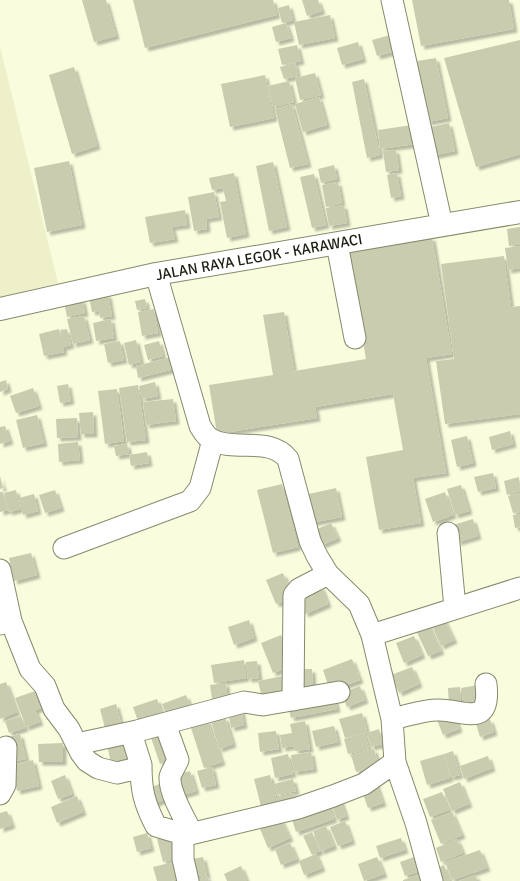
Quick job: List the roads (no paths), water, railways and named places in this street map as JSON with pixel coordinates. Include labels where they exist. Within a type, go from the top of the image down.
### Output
[{"type":"main road","name":"JALAN RAYA LEGOK - KARAWACI","points":[[0,309],[156,274],[520,212]]},
{"type":"street","points":[[392,0],[442,225]]},
{"type":"street","points":[[337,244],[355,338]]},
{"type":"street","points":[[156,274],[200,426],[207,436],[213,440],[239,445],[273,447],[282,451],[288,459],[310,541],[317,556],[328,574],[359,604],[372,635],[392,719],[395,762],[416,824],[432,881]]},
{"type":"street","points":[[64,548],[190,501],[200,488],[213,440]]},
{"type":"street","points":[[448,533],[455,608]]},
{"type":"street","points":[[0,570],[5,622],[30,669],[45,686],[54,709],[69,729],[87,761],[98,768],[117,773],[138,768],[141,765]]},
{"type":"street","points":[[294,700],[294,595],[299,589],[328,574]]},
{"type":"street","points":[[372,635],[520,588]]},
{"type":"street","points":[[392,719],[440,710],[474,714],[481,711],[486,705],[488,699],[486,684]]},
{"type":"street","points":[[77,744],[130,733],[244,702],[263,705],[339,692]]},
{"type":"street","points":[[165,724],[178,760],[170,776],[176,799],[189,834]]},
{"type":"street","points":[[130,733],[141,765],[141,791],[156,826],[189,834]]},
{"type":"street","points":[[0,794],[5,785],[6,747]]},
{"type":"street","points":[[188,881],[183,858],[184,837],[189,834],[298,808],[364,784],[395,762]]}]
